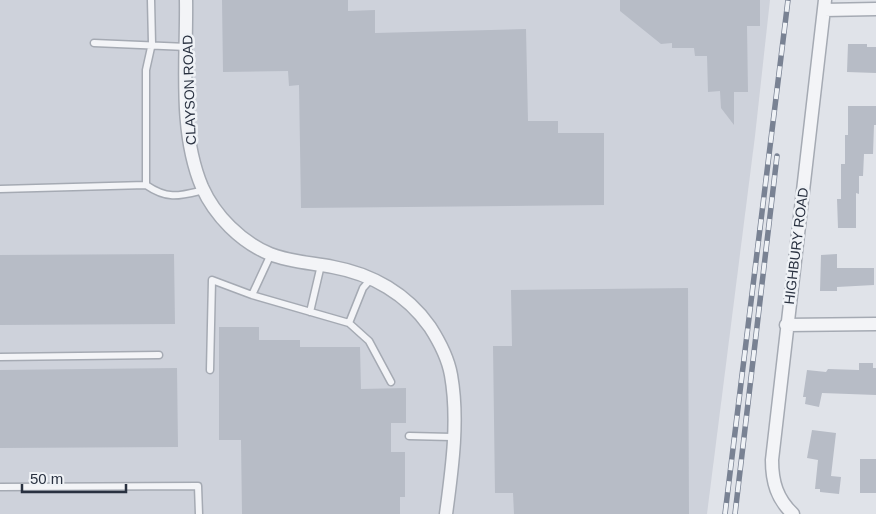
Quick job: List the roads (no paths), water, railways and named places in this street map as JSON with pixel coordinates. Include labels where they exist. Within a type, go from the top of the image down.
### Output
[{"type":"street","name":"CLAYSON ROAD","points":[[186,0],[187,108],[192,154],[204,190],[228,225],[271,254],[341,269],[371,279],[404,298],[424,320],[442,349],[451,375],[452,437],[446,514]]},
{"type":"street","points":[[824,5],[876,9]]},
{"type":"street","name":"HIGHBURY ROAD","points":[[794,514],[784,505],[777,492],[772,475],[772,460],[824,5]]},
{"type":"street","points":[[786,325],[876,324]]},
{"type":"lane","points":[[146,185],[146,70],[151,45],[151,0]]},
{"type":"lane","points":[[94,43],[186,47]]},
{"type":"lane","points":[[0,189],[146,185],[159,194],[170,197],[204,190]]},
{"type":"lane","points":[[252,295],[271,254]]},
{"type":"lane","points":[[310,312],[321,265]]},
{"type":"lane","points":[[349,323],[363,288],[371,279]]},
{"type":"lane","points":[[210,370],[212,280],[252,295],[349,323],[368,341],[391,382]]},
{"type":"lane","points":[[0,357],[159,355]]},
{"type":"lane","points":[[409,436],[452,437]]},
{"type":"lane","points":[[0,487],[198,486],[199,514]]},
{"type":"railway","points":[[725,514],[788,0]]},
{"type":"railway","points":[[735,514],[777,156]]}]
